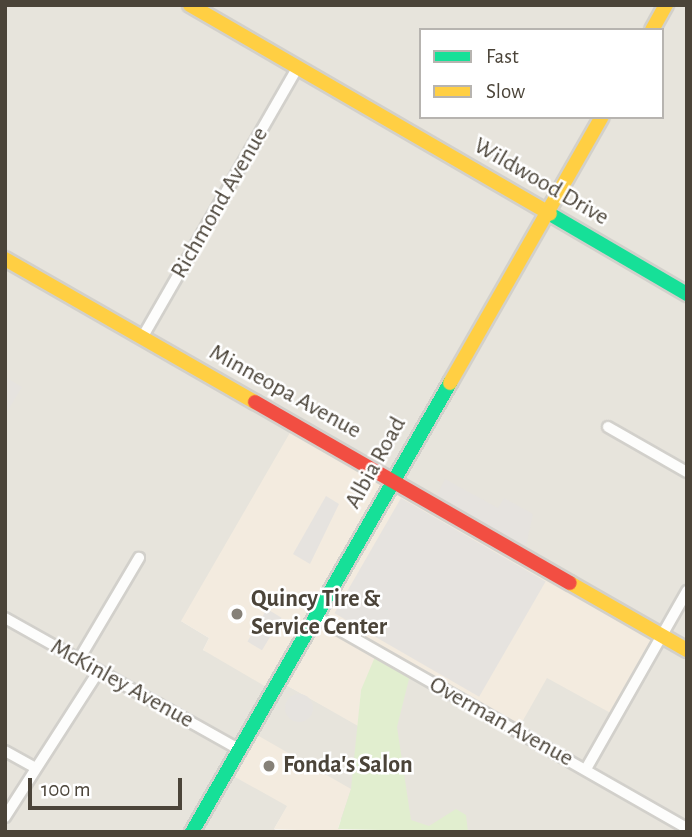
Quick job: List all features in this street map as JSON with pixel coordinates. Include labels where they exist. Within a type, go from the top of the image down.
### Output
[{"type":"street","name":"Wildwood Drive","points":[[190,5],[687,294]]},
{"type":"street","points":[[653,28],[666,5]]},
{"type":"street","name":"Richmond Avenue","points":[[142,338],[298,68]]},
{"type":"street","name":"Albia Road","points":[[192,832],[545,210],[601,119]]},
{"type":"street","name":"Minneopa Avenue","points":[[5,259],[393,479],[687,650]]},
{"type":"street","points":[[608,427],[687,472]]},
{"type":"street","points":[[78,661],[139,558]]},
{"type":"street","points":[[586,769],[687,591]]},
{"type":"street","name":"Overman Avenue","points":[[315,616],[687,828]]},
{"type":"street","name":"McKinley Avenue","points":[[5,618],[240,750]]},
{"type":"street","points":[[5,817],[34,767],[98,672]]},
{"type":"street","points":[[5,751],[34,767]]},
{"type":"shaded area","points":[[5,5],[687,5],[687,832],[393,832],[287,807],[274,829],[278,832],[5,832]],"holes":[[[181,621],[660,635],[547,678],[377,652],[358,725],[279,681],[203,650],[209,638]]]},
{"type":"shaded area","points":[[5,377],[22,387],[5,415]]},
{"type":"shaded area","points":[[295,424],[661,635],[616,716],[547,678],[517,731],[417,672],[361,690],[358,726],[279,681],[273,691],[203,650],[209,638],[181,621]]},
{"type":"shaded area","points":[[445,479],[498,508],[504,498],[533,514],[524,555],[433,503]]},
{"type":"shaded area","points":[[326,496],[339,504],[310,564],[293,554]]},
{"type":"shaded area","points":[[401,498],[546,581],[479,697],[335,613]]},
{"type":"shaded area","points":[[267,609],[282,618],[262,650],[247,642]]},
{"type":"shaded area","points":[[299,694],[309,698],[313,708],[309,718],[299,722],[289,718],[285,708],[289,698]]},
{"type":"shaded area","points":[[250,731],[351,789],[338,828],[343,832],[274,829],[287,806],[226,772]]},
{"type":"green space","points":[[377,652],[411,671],[397,727],[411,820],[429,826],[456,809],[466,815],[468,832],[338,829],[351,789],[361,690]]},
{"type":"traffic: fast","points":[[550,214],[687,294]]},
{"type":"traffic: fast","points":[[192,832],[450,383]]},
{"type":"traffic: slow","points":[[190,5],[550,214]]},
{"type":"traffic: slow","points":[[653,28],[666,5]]},
{"type":"traffic: slow","points":[[450,383],[601,119]]},
{"type":"traffic: slow","points":[[5,259],[255,402]]},
{"type":"traffic: slow","points":[[570,583],[687,650]]},
{"type":"traffic: jam","points":[[255,402],[570,583]]},
{"type":"place","name":"Quincy Tire & Service Center","points":[[237,614]]},
{"type":"place","name":"Fonda's Salon","points":[[269,766]]}]
